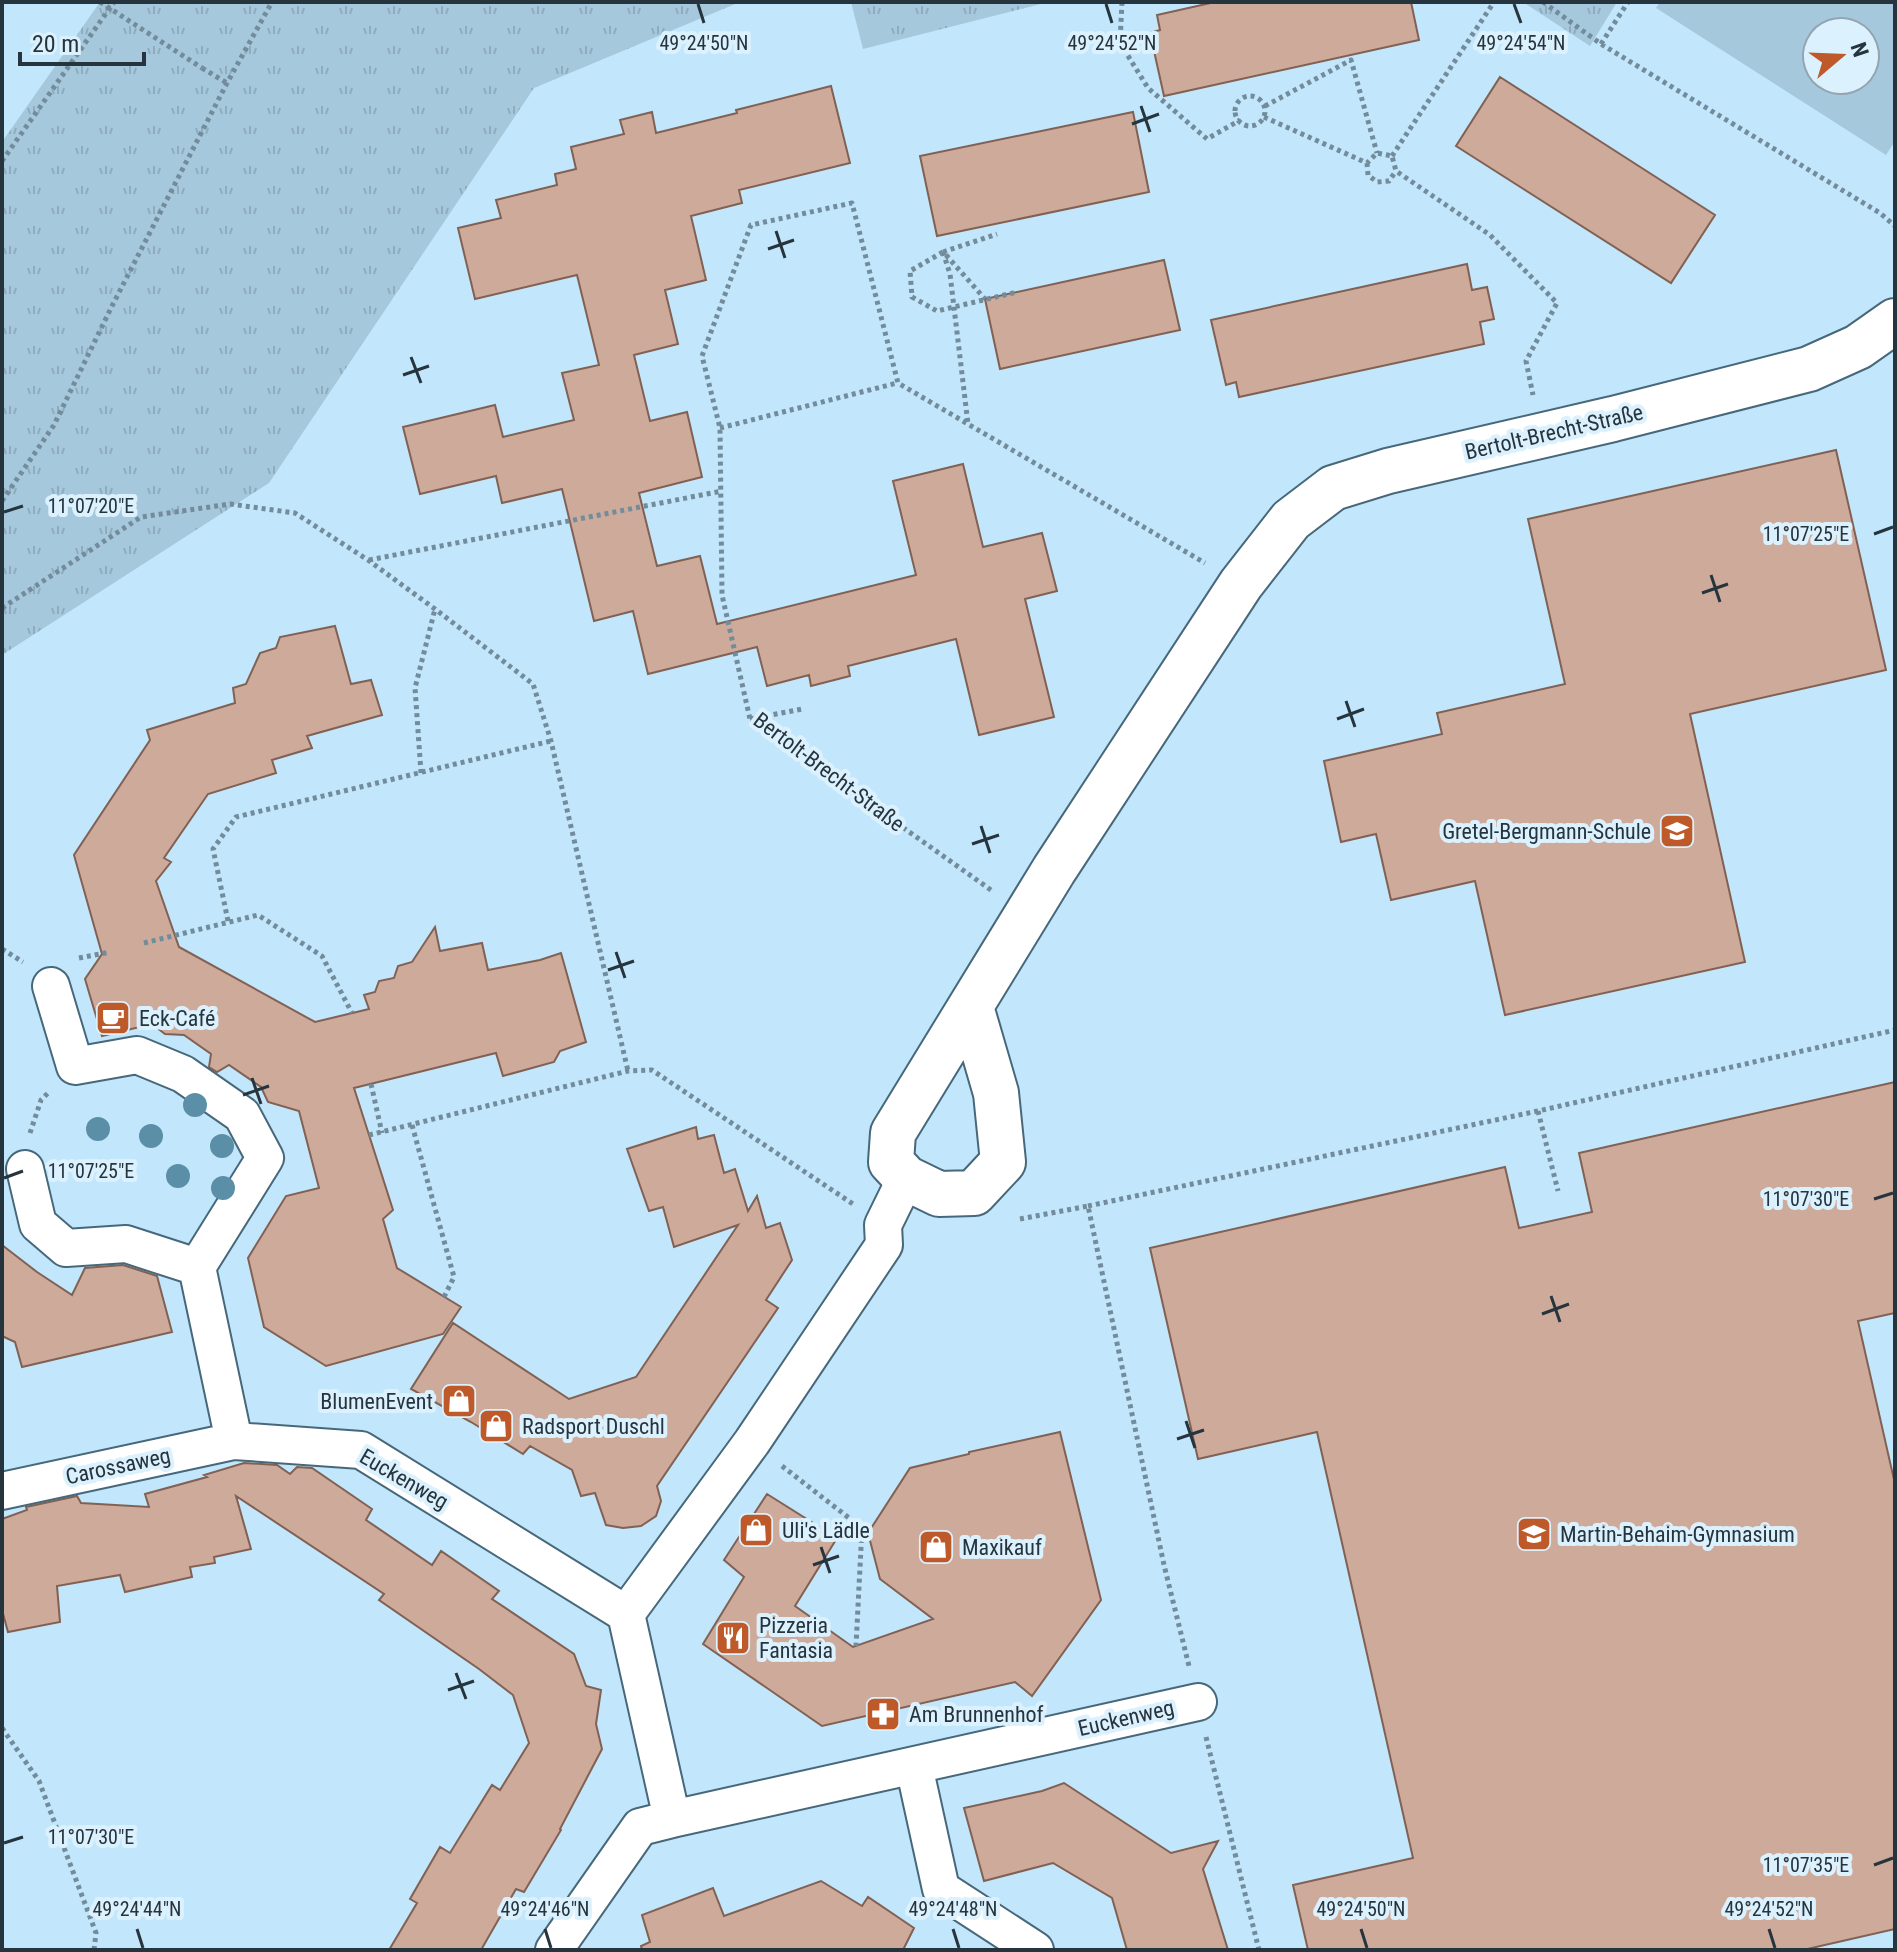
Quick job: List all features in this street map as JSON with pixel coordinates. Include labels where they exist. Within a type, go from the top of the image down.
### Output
[{"type":"street","name":"Bertolt-Brecht-Straße","points":[[906,1178],[891,1162],[893,1133],[1026,915],[1241,584],[1291,520],[1333,488],[1388,471],[1809,369],[1858,347],[1895,321]]},
{"type":"street","points":[[51,986],[75,1066],[137,1055],[183,1074],[242,1115],[265,1158],[197,1267],[234,1441]]},
{"type":"street","points":[[672,1819],[626,1614],[752,1442],[884,1245],[883,1225],[906,1178],[939,1194],[974,1193],[1003,1162],[996,1093],[971,1007]]},
{"type":"street","points":[[25,1169],[38,1224],[66,1248],[126,1244],[197,1267]]},
{"type":"street","name":"Euckenweg","points":[[234,1441],[361,1450],[626,1614]]},
{"type":"street","name":"Carossaweg","points":[[2,1491],[234,1441]]},
{"type":"street","name":"Euckenweg","points":[[554,1950],[640,1827],[1198,1702]]},
{"type":"street","points":[[914,1766],[941,1889],[1035,1950]]},
{"type":"path","points":[[100,2],[227,83]]},
{"type":"path","points":[[2,161],[114,2]]},
{"type":"path","points":[[2,501],[54,425],[119,292],[272,2]]},
{"type":"path","points":[[1122,2],[1120,43],[1148,88],[1207,139],[1240,120]]},
{"type":"path","points":[[1494,2],[1392,156],[1396,171],[1490,235],[1557,303],[1526,361],[1541,436]]},
{"type":"path","points":[[1543,2],[1601,44],[1880,213],[1895,226]]},
{"type":"path","points":[[1601,44],[1628,2]]},
{"type":"path","points":[[1265,106],[1351,60],[1377,153]]},
{"type":"path","points":[[1245,96],[1257,97],[1265,106],[1264,117],[1256,125],[1244,125],[1235,116],[1236,104],[1245,96]]},
{"type":"path","points":[[1264,117],[1367,163]]},
{"type":"path","points":[[1377,153],[1392,156]]},
{"type":"path","points":[[1377,153],[1367,163],[1368,175],[1377,182],[1389,181],[1396,171]]},
{"type":"path","name":"Bertolt-Brecht-Straße","points":[[898,383],[852,203],[751,225],[702,356],[720,428],[722,595],[750,719],[1026,915]]},
{"type":"path","points":[[997,234],[943,252],[910,271],[912,297],[937,311],[1017,292]]},
{"type":"path","points":[[943,252],[985,299]]},
{"type":"path","points":[[943,252],[950,274],[968,425]]},
{"type":"path","points":[[720,428],[898,383],[1241,584]]},
{"type":"path","points":[[368,560],[722,491]]},
{"type":"path","points":[[2,608],[141,517],[230,504],[295,513],[368,560],[435,609],[533,684],[551,741],[628,1071]]},
{"type":"path","points":[[421,773],[415,688],[435,609]]},
{"type":"path","points":[[750,719],[802,709]]},
{"type":"path","points":[[228,921],[213,849],[236,817],[551,741]]},
{"type":"path","points":[[144,943],[258,915],[322,956],[352,1013]]},
{"type":"path","points":[[1020,1219],[1538,1111],[1895,1030]]},
{"type":"path","points":[[25,1169],[28,1140],[41,1100],[75,1066]]},
{"type":"path","points":[[369,1135],[628,1071],[652,1070],[883,1225]]},
{"type":"path","points":[[371,1084],[382,1133]]},
{"type":"path","points":[[1538,1111],[1558,1191]]},
{"type":"path","points":[[412,1125],[454,1277],[444,1297]]},
{"type":"path","points":[[1088,1206],[1164,1565],[1259,1950]]},
{"type":"path","points":[[752,1442],[862,1528],[856,1646]]},
{"type":"path","points":[[2,1728],[39,1781],[96,1933],[94,1950]]},
{"type":"green space","points":[[100,2],[740,2],[534,88],[269,483],[2,655],[2,142]]},
{"type":"green space","points":[[851,2],[1045,2],[1045,3],[863,49]]},
{"type":"green space","points":[[1523,2],[1617,2],[1590,46]]},
{"type":"green space","points":[[1660,2],[1895,2],[1895,141],[1886,155],[1656,8]]},
{"type":"building","points":[[1215,2],[1411,2],[1419,40],[1164,96],[1150,33],[1160,30],[1157,15]]},
{"type":"building","points":[[1500,77],[1715,215],[1671,283],[1456,146]]},
{"type":"building","points":[[831,86],[850,163],[739,190],[742,203],[691,216],[706,280],[665,290],[678,344],[634,355],[650,421],[687,412],[702,477],[639,493],[657,566],[700,556],[717,624],[916,575],[893,481],[963,464],[983,547],[1042,533],[1057,591],[1025,599],[1054,717],[979,735],[956,639],[848,666],[850,676],[811,686],[809,675],[767,686],[757,647],[648,674],[633,611],[594,621],[562,489],[502,503],[496,476],[420,494],[403,427],[495,405],[503,437],[574,420],[562,373],[599,365],[577,275],[475,299],[458,228],[501,218],[496,200],[557,185],[555,174],[576,169],[571,147],[624,134],[620,120],[652,112],[656,133]]},
{"type":"building","points":[[1133,112],[1149,192],[937,236],[920,156]]},
{"type":"building","points":[[1164,260],[1180,330],[1000,369],[985,299]]},
{"type":"building","points":[[1467,264],[1472,290],[1487,287],[1494,319],[1480,322],[1484,344],[1239,397],[1236,382],[1226,385],[1211,320]]},
{"type":"building","points":[[1836,450],[1886,670],[1690,714],[1745,962],[1505,1015],[1475,881],[1391,900],[1376,834],[1341,842],[1324,761],[1442,734],[1437,713],[1565,684],[1528,519]]},
{"type":"building","points":[[335,626],[351,684],[371,680],[382,715],[307,736],[312,748],[272,760],[276,773],[208,794],[164,858],[171,862],[156,881],[179,947],[315,1022],[369,1009],[364,995],[375,992],[379,981],[394,978],[398,966],[412,962],[435,927],[440,951],[482,943],[488,970],[561,953],[586,1042],[560,1051],[554,1062],[503,1076],[496,1053],[354,1088],[393,1210],[383,1219],[397,1268],[461,1307],[443,1334],[326,1366],[264,1327],[248,1258],[286,1196],[319,1188],[299,1111],[268,1102],[261,1087],[229,1065],[217,1072],[209,1067],[211,1054],[184,1035],[165,1034],[152,1024],[102,1036],[85,979],[102,954],[74,855],[150,740],[147,730],[235,703],[233,688],[246,684],[260,653],[276,648],[280,637]]},
{"type":"building","name":"Martin-Behaim-Gymnasium","points":[[1895,1082],[1895,1313],[1858,1321],[1895,1484],[1895,1929],[1803,1950],[1308,1950],[1293,1885],[1413,1858],[1317,1432],[1198,1459],[1150,1248],[1505,1167],[1519,1228],[1592,1212],[1579,1153]]},
{"type":"building","points":[[696,1127],[698,1139],[714,1135],[724,1173],[735,1169],[748,1211],[757,1196],[766,1228],[780,1223],[792,1260],[766,1300],[778,1308],[657,1486],[661,1501],[656,1516],[641,1526],[623,1528],[606,1525],[595,1493],[581,1496],[572,1470],[530,1446],[523,1454],[411,1389],[453,1323],[569,1399],[636,1377],[738,1225],[674,1247],[663,1207],[649,1211],[627,1149]]},
{"type":"building","points":[[2,1245],[72,1295],[85,1268],[123,1265],[157,1276],[172,1332],[22,1367],[15,1342],[2,1336]]},
{"type":"building","points":[[1060,1432],[1101,1600],[1032,1696],[1015,1682],[822,1726],[703,1644],[744,1577],[724,1560],[767,1494],[837,1538],[795,1606],[853,1647],[933,1619],[880,1579],[868,1533],[910,1468]]},
{"type":"building","points":[[244,1463],[277,1465],[290,1474],[297,1467],[312,1468],[372,1509],[366,1520],[432,1565],[441,1551],[499,1591],[492,1599],[574,1654],[586,1686],[601,1690],[596,1724],[602,1749],[561,1830],[524,1892],[516,1889],[481,1950],[389,1950],[417,1903],[410,1899],[440,1847],[450,1853],[492,1785],[500,1790],[529,1743],[513,1695],[379,1600],[384,1594],[236,1496],[251,1549],[214,1557],[215,1563],[190,1567],[192,1577],[125,1592],[120,1575],[57,1586],[60,1622],[8,1632],[2,1610],[2,1519],[27,1510],[26,1507],[77,1496],[81,1503],[149,1507],[145,1494]]},
{"type":"building","points":[[1064,1783],[1171,1853],[1218,1841],[1203,1869],[1228,1950],[1127,1950],[1112,1898],[1053,1863],[984,1881],[964,1808],[1042,1791]]},
{"type":"building","points":[[821,1881],[862,1906],[868,1897],[914,1928],[903,1950],[642,1950],[641,1946],[650,1942],[642,1915],[713,1888],[724,1916]]},
{"type":"place","name":"Gretel-Bergmann-Schule","points":[[1677,831]]},
{"type":"place","name":"Eck-Café","points":[[113,1018]]},
{"type":"place","name":"BlumenEvent","points":[[459,1401]]},
{"type":"place","name":"Radsport Duschl","points":[[496,1426]]},
{"type":"place","name":"Uli's Lädle","points":[[756,1530]]},
{"type":"place","name":"Martin-Behaim-Gymnasium","points":[[1534,1534]]},
{"type":"place","name":"Maxikauf","points":[[936,1547]]},
{"type":"place","name":"Pizzeria Fantasia","points":[[733,1638]]},
{"type":"place","name":"Am Brunnenhof","points":[[883,1714]]}]
